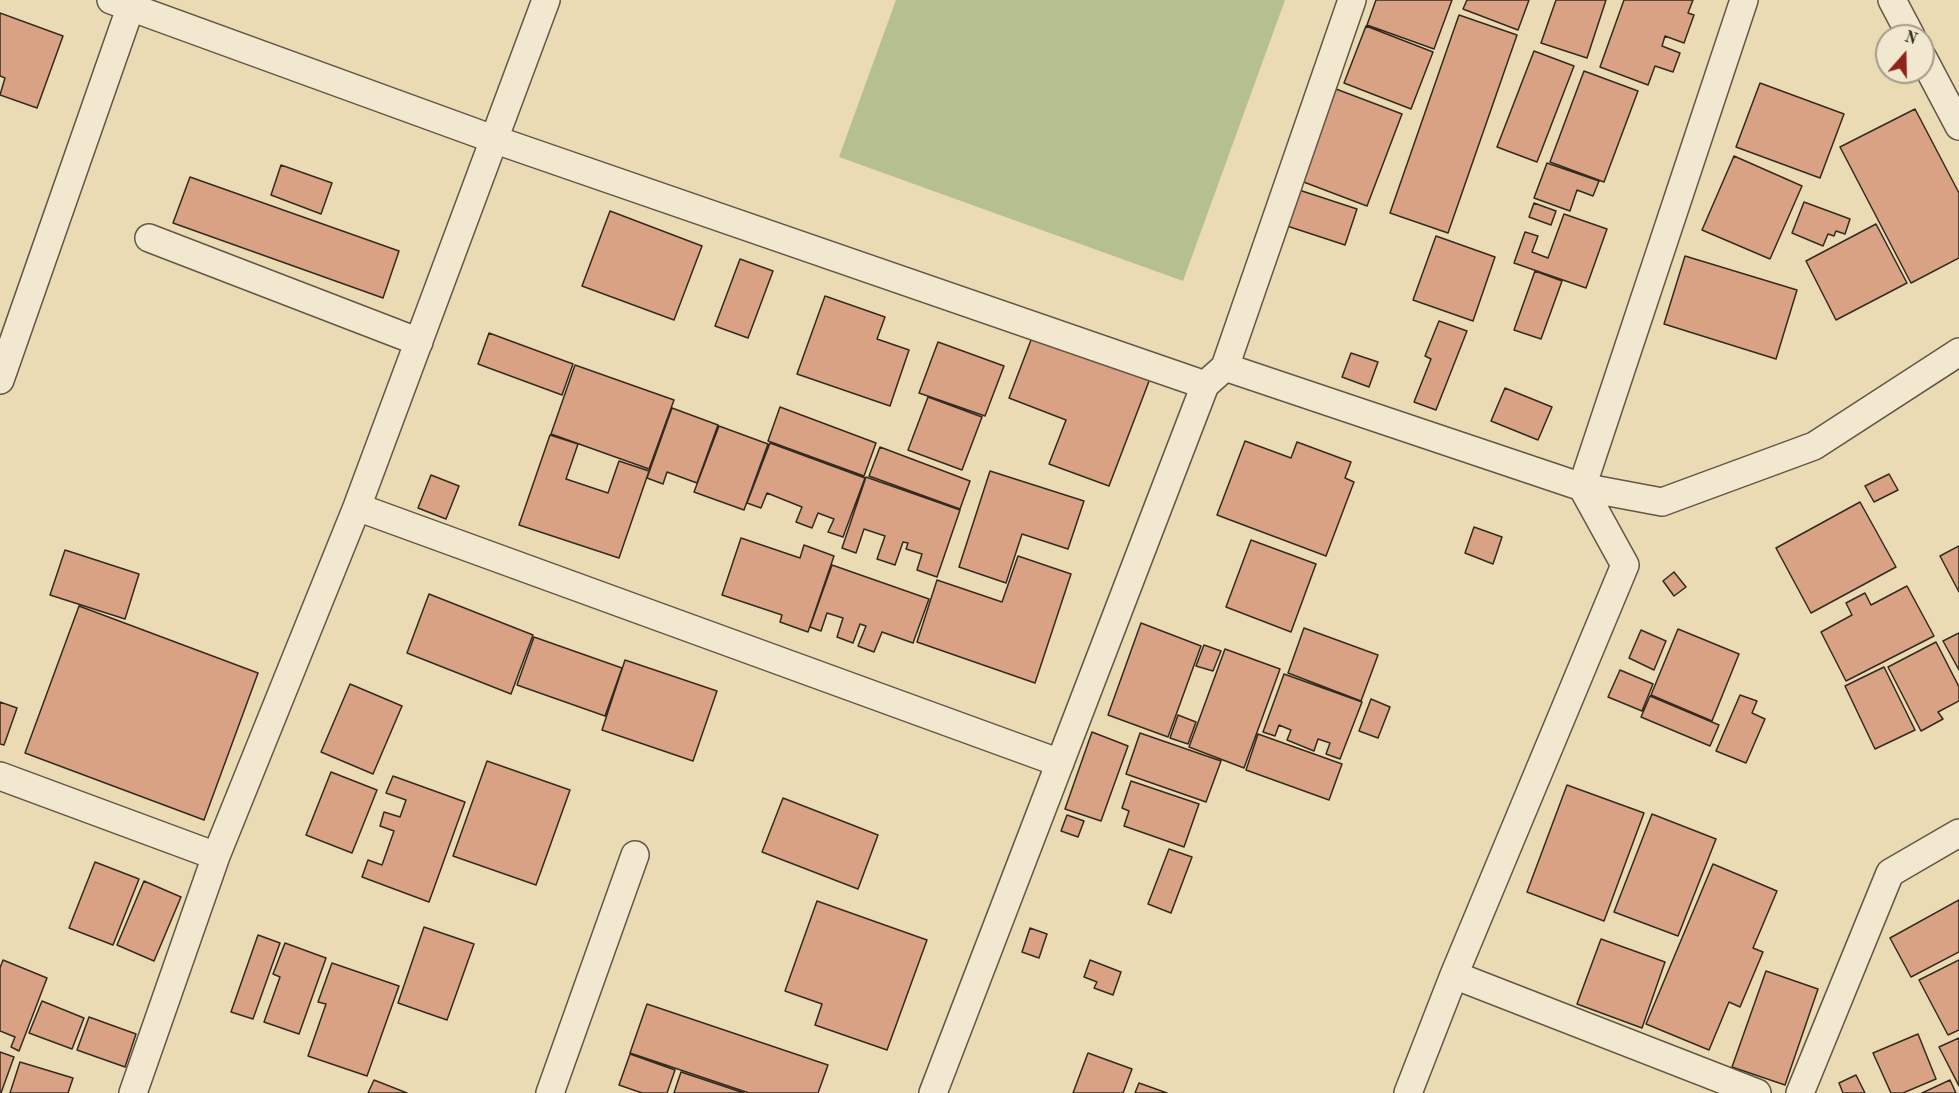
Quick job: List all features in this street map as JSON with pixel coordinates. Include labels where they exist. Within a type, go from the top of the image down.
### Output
[{"type":"street","points":[[133,1093],[216,856],[357,507],[546,0]]},
{"type":"street","points":[[933,1093],[1205,385],[1225,367],[1352,0]]},
{"type":"street","points":[[1408,1093],[1454,975],[1625,565],[1582,487],[1744,0]]},
{"type":"street","points":[[1892,0],[1905,24]]},
{"type":"street","points":[[0,381],[125,3],[493,139],[1205,385]]},
{"type":"street","points":[[1935,81],[1959,126]]},
{"type":"street","points":[[148,238],[419,342]]},
{"type":"street","points":[[1225,367],[1582,487],[1662,501],[1814,446],[1959,352]]},
{"type":"street","points":[[357,507],[1060,763]]},
{"type":"street","points":[[0,776],[216,856]]},
{"type":"street","points":[[1800,1093],[1890,873],[1959,832]]},
{"type":"street","points":[[550,1093],[635,855]]},
{"type":"street","points":[[1454,975],[1757,1093]]},
{"type":"green space","points":[[896,0],[1285,0],[1183,281],[839,157]]},
{"type":"building","points":[[1376,0],[1452,0],[1434,49],[1367,25]]},
{"type":"building","points":[[1467,0],[1529,0],[1518,30],[1463,9]]},
{"type":"building","points":[[1556,0],[1606,0],[1587,58],[1541,43]]},
{"type":"building","points":[[1624,0],[1693,0],[1688,13],[1694,15],[1684,43],[1665,36],[1662,46],[1680,53],[1673,72],[1655,66],[1648,85],[1600,67]]},
{"type":"building","points":[[0,13],[63,36],[37,108],[0,95],[5,78],[0,76]]},
{"type":"building","points":[[1459,15],[1517,35],[1448,233],[1390,213]]},
{"type":"building","points":[[1366,26],[1433,52],[1411,109],[1344,83]]},
{"type":"building","points":[[1534,51],[1574,66],[1537,162],[1497,147]]},
{"type":"building","points":[[1584,71],[1638,91],[1604,182],[1550,162]]},
{"type":"building","points":[[1760,83],[1844,114],[1820,178],[1736,147]]},
{"type":"building","points":[[1336,89],[1402,114],[1367,206],[1301,181]]},
{"type":"building","points":[[1915,109],[1959,193],[1959,258],[1911,283],[1840,147]]},
{"type":"building","points":[[1734,156],[1802,186],[1770,259],[1702,230]]},
{"type":"building","points":[[1547,163],[1599,181],[1593,196],[1577,190],[1570,211],[1534,198]]},
{"type":"building","points":[[281,165],[332,183],[321,214],[271,195]]},
{"type":"building","points":[[190,177],[399,251],[383,298],[173,223]]},
{"type":"building","points":[[1296,189],[1357,209],[1345,245],[1284,225]]},
{"type":"building","points":[[1804,202],[1850,219],[1845,234],[1836,231],[1834,236],[1828,234],[1823,246],[1792,233]]},
{"type":"building","points":[[1534,203],[1556,211],[1551,225],[1529,217]]},
{"type":"building","points":[[610,211],[702,246],[674,320],[582,286]]},
{"type":"building","points":[[1564,214],[1607,229],[1586,288],[1514,263],[1525,232],[1538,236],[1532,252],[1548,258]]},
{"type":"building","points":[[1876,224],[1907,283],[1836,320],[1806,261]]},
{"type":"building","points":[[1436,236],[1495,257],[1473,321],[1413,300]]},
{"type":"building","points":[[1685,256],[1797,290],[1776,359],[1664,324]]},
{"type":"building","points":[[740,259],[773,271],[748,338],[715,326]]},
{"type":"building","points":[[1535,271],[1562,281],[1541,339],[1514,330]]},
{"type":"building","points":[[825,296],[885,317],[877,339],[909,350],[890,406],[797,374]]},
{"type":"building","points":[[1439,321],[1467,331],[1436,410],[1414,402],[1431,359],[1425,356]]},
{"type":"building","points":[[1034,332],[1151,376],[1109,486],[1049,464],[1066,420],[1009,398]]},
{"type":"building","points":[[489,333],[573,364],[562,395],[478,364]]},
{"type":"building","points":[[938,342],[1004,366],[985,416],[919,393]]},
{"type":"building","points":[[1351,353],[1378,362],[1369,387],[1342,377]]},
{"type":"building","points":[[575,365],[674,400],[649,469],[551,434]]},
{"type":"building","points":[[1505,388],[1552,407],[1538,440],[1491,421]]},
{"type":"building","points":[[928,397],[982,417],[962,470],[908,450]]},
{"type":"building","points":[[780,407],[876,443],[864,476],[768,441]]},
{"type":"building","points":[[672,408],[718,425],[697,483],[667,472],[663,484],[647,478]]},
{"type":"building","points":[[719,426],[768,444],[744,510],[694,492]]},
{"type":"building","points":[[550,435],[578,444],[566,479],[608,493],[619,461],[649,471],[619,558],[519,525]]},
{"type":"building","points":[[1245,441],[1291,458],[1297,442],[1351,462],[1345,478],[1354,482],[1326,556],[1217,515]]},
{"type":"building","points":[[770,443],[865,478],[843,537],[828,532],[834,519],[818,513],[812,528],[796,522],[802,507],[767,493],[761,508],[747,503]]},
{"type":"building","points":[[880,447],[970,481],[960,509],[869,476]]},
{"type":"building","points":[[990,471],[1084,501],[1068,549],[1022,534],[1006,583],[959,567]]},
{"type":"building","points":[[1889,474],[1898,490],[1874,502],[1865,486]]},
{"type":"building","points":[[431,475],[459,486],[446,519],[418,508]]},
{"type":"building","points":[[866,477],[960,510],[937,577],[917,570],[922,554],[906,549],[908,543],[903,542],[895,565],[877,559],[885,536],[864,529],[856,553],[842,548]]},
{"type":"building","points":[[1860,502],[1896,567],[1811,613],[1776,548]]},
{"type":"building","points":[[1474,527],[1502,537],[1493,564],[1465,553]]},
{"type":"building","points":[[741,538],[800,558],[804,545],[834,556],[808,632],[780,622],[782,615],[722,595]]},
{"type":"building","points":[[1251,540],[1316,564],[1291,632],[1226,607]]},
{"type":"building","points":[[1959,546],[1959,592],[1940,556]]},
{"type":"building","points":[[65,550],[139,574],[125,619],[50,595]]},
{"type":"building","points":[[1018,556],[1071,574],[1035,683],[917,642],[937,580],[1002,602]]},
{"type":"building","points":[[832,565],[929,599],[913,643],[882,632],[874,652],[858,646],[866,626],[860,624],[853,643],[837,637],[843,618],[827,613],[821,631],[810,627]]},
{"type":"building","points":[[1674,572],[1686,587],[1674,596],[1663,581]]},
{"type":"building","points":[[1907,586],[1934,636],[1846,681],[1821,632],[1852,615],[1846,603],[1865,593],[1871,605]]},
{"type":"building","points":[[429,594],[533,635],[511,694],[407,653]]},
{"type":"building","points":[[79,606],[258,673],[204,820],[25,753]]},
{"type":"building","points":[[1141,623],[1201,646],[1168,737],[1108,715]]},
{"type":"building","points":[[1304,628],[1378,655],[1361,701],[1288,673]]},
{"type":"building","points":[[1678,629],[1739,654],[1712,721],[1651,695]]},
{"type":"building","points":[[1641,630],[1666,641],[1654,670],[1629,658]]},
{"type":"building","points":[[1959,633],[1959,670],[1943,641]]},
{"type":"building","points":[[534,637],[622,668],[605,716],[517,685]]},
{"type":"building","points":[[1936,642],[1959,687],[1959,701],[1938,712],[1943,719],[1921,731],[1888,667]]},
{"type":"building","points":[[1204,645],[1221,651],[1213,671],[1196,666]]},
{"type":"building","points":[[1225,649],[1280,669],[1244,768],[1189,747]]},
{"type":"building","points":[[625,660],[717,691],[693,761],[602,730]]},
{"type":"building","points":[[1884,667],[1915,730],[1875,749],[1845,686]]},
{"type":"building","points":[[1620,670],[1653,684],[1642,711],[1608,697]]},
{"type":"building","points":[[1284,674],[1362,702],[1340,759],[1326,754],[1330,743],[1318,739],[1314,751],[1287,740],[1291,730],[1279,725],[1275,736],[1263,732]]},
{"type":"building","points":[[350,684],[402,706],[373,774],[321,752]]},
{"type":"building","points":[[1740,695],[1757,701],[1752,713],[1765,719],[1746,763],[1716,751]]},
{"type":"building","points":[[1650,696],[1719,725],[1710,746],[1641,717]]},
{"type":"building","points":[[1371,699],[1390,707],[1378,738],[1359,731]]},
{"type":"building","points":[[0,702],[17,708],[4,745],[0,744]]},
{"type":"building","points":[[1178,715],[1196,722],[1188,744],[1170,738]]},
{"type":"building","points":[[1092,732],[1128,746],[1101,821],[1065,809]]},
{"type":"building","points":[[1140,733],[1221,761],[1206,802],[1126,774]]},
{"type":"building","points":[[1258,734],[1342,764],[1329,800],[1246,770]]},
{"type":"building","points":[[487,761],[570,790],[536,885],[453,856]]},
{"type":"building","points":[[331,772],[377,790],[352,853],[306,835]]},
{"type":"building","points":[[393,776],[465,802],[429,902],[362,877],[368,860],[382,865],[394,831],[380,826],[384,812],[400,817],[406,800],[386,793]]},
{"type":"building","points":[[1131,781],[1199,804],[1184,847],[1124,826],[1129,811],[1122,808]]},
{"type":"building","points":[[1567,785],[1644,813],[1604,921],[1527,892]]},
{"type":"building","points":[[783,798],[878,835],[858,889],[762,852]]},
{"type":"building","points":[[1652,814],[1716,839],[1678,936],[1614,912]]},
{"type":"building","points":[[1067,815],[1084,821],[1078,837],[1061,831]]},
{"type":"building","points":[[1169,849],[1192,857],[1171,913],[1148,904]]},
{"type":"building","points":[[95,862],[139,879],[113,945],[69,928]]},
{"type":"building","points":[[1713,864],[1777,891],[1753,948],[1763,952],[1740,1007],[1729,1002],[1709,1050],[1646,1024]]},
{"type":"building","points":[[144,881],[181,897],[154,961],[117,945]]},
{"type":"building","points":[[1959,900],[1959,952],[1911,977],[1890,938]]},
{"type":"building","points":[[817,901],[927,940],[887,1050],[815,1025],[822,1004],[785,991]]},
{"type":"building","points":[[424,927],[474,944],[447,1020],[398,1003]]},
{"type":"building","points":[[1030,928],[1047,934],[1039,958],[1022,952]]},
{"type":"building","points":[[258,935],[280,943],[253,1019],[231,1012]]},
{"type":"building","points":[[1601,939],[1665,962],[1642,1028],[1577,1004]]},
{"type":"building","points":[[285,943],[326,958],[299,1034],[264,1022],[280,977],[273,974]]},
{"type":"building","points":[[3,960],[47,978],[19,1051],[11,1047],[15,1037],[0,1031],[0,968]]},
{"type":"building","points":[[1090,960],[1121,972],[1113,995],[1094,988],[1097,982],[1084,977]]},
{"type":"building","points":[[1959,960],[1959,1030],[1948,1035],[1919,980]]},
{"type":"building","points":[[332,963],[399,986],[367,1076],[308,1056],[326,1004],[318,1002]]},
{"type":"building","points":[[1766,971],[1818,989],[1785,1085],[1732,1067]]},
{"type":"building","points":[[42,1001],[84,1018],[72,1049],[29,1033]]},
{"type":"building","points":[[647,1004],[828,1065],[818,1093],[749,1093],[630,1053]]},
{"type":"building","points":[[89,1017],[136,1034],[125,1067],[77,1050]]},
{"type":"building","points":[[1918,1034],[1936,1079],[1903,1093],[1891,1093],[1873,1053]]},
{"type":"building","points":[[1959,1038],[1959,1086],[1939,1047]]},
{"type":"building","points":[[0,1052],[14,1057],[1,1093],[0,1093]]},
{"type":"building","points":[[1088,1053],[1132,1069],[1123,1093],[1073,1093]]},
{"type":"building","points":[[630,1054],[675,1070],[667,1093],[642,1093],[619,1085]]},
{"type":"building","points":[[20,1062],[73,1078],[68,1093],[10,1093]]},
{"type":"building","points":[[681,1072],[744,1093],[674,1093]]},
{"type":"building","points":[[1856,1075],[1865,1093],[1843,1093],[1839,1083]]},
{"type":"building","points":[[374,1080],[407,1093],[368,1093]]},
{"type":"building","points":[[1950,1080],[1956,1093],[1922,1093]]},
{"type":"building","points":[[1139,1083],[1167,1093],[1135,1093]]}]
